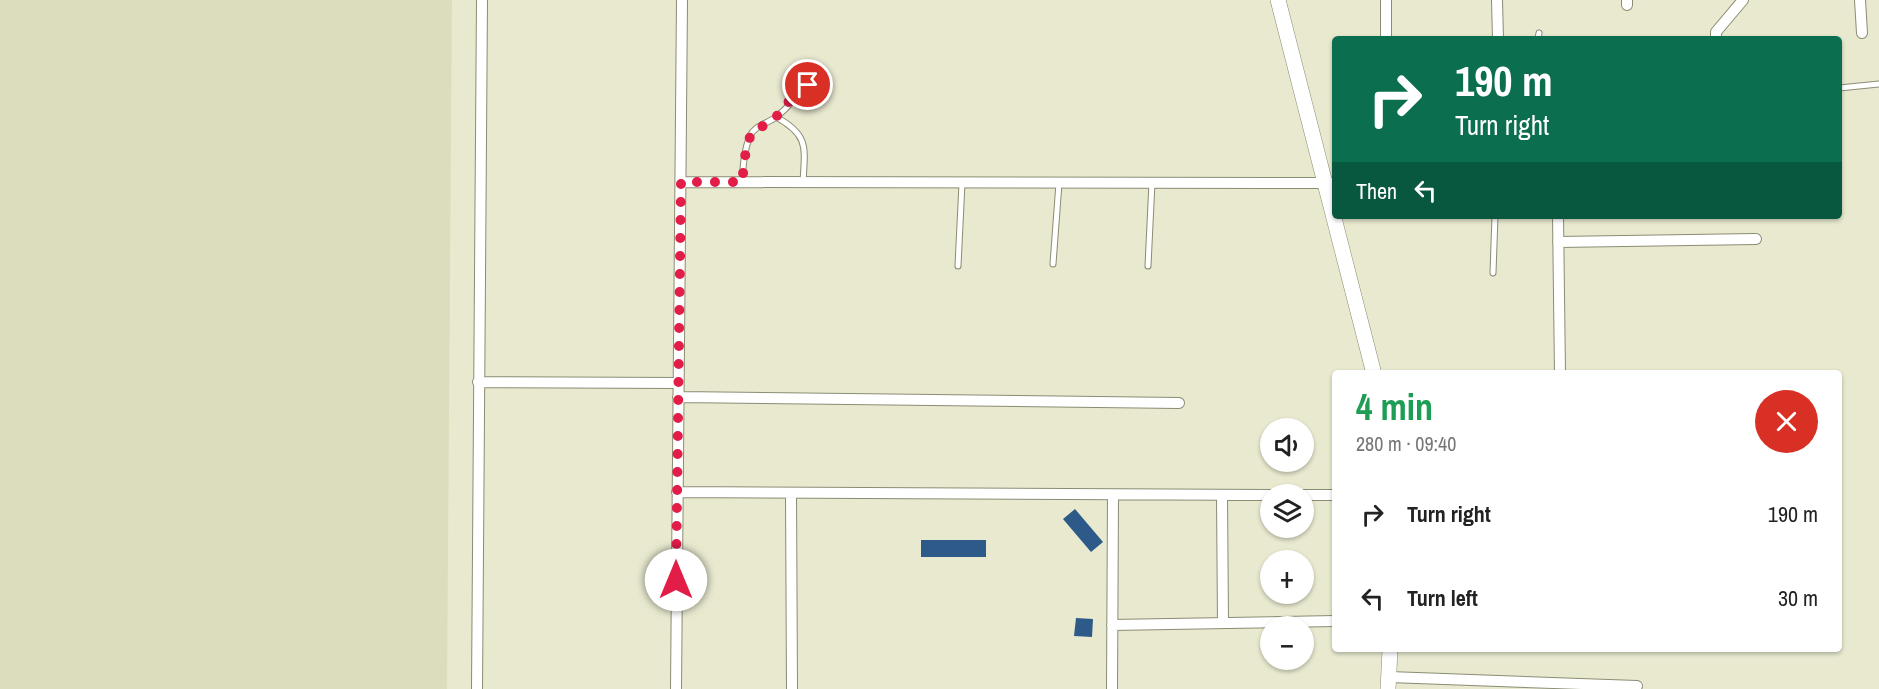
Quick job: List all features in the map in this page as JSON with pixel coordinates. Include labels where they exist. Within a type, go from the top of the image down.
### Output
[{"type":"main road","points":[[1278,0],[1331,183]]},
{"type":"main road","points":[[1339,219],[1373,370]]},
{"type":"main road","points":[[1388,683],[1390,652]]},
{"type":"street","points":[[477,689],[482,0]]},
{"type":"street","points":[[676,689],[682,0]]},
{"type":"street","points":[[1386,0],[1386,36]]},
{"type":"street","points":[[1497,0],[1498,36]]},
{"type":"street","points":[[1716,36],[1716,32],[1743,0]]},
{"type":"street","points":[[1860,0],[1862,33]]},
{"type":"street","points":[[681,182],[1331,183]]},
{"type":"street","points":[[1558,219],[1560,370]]},
{"type":"street","points":[[1558,242],[1756,239]]},
{"type":"street","points":[[478,382],[678,383]]},
{"type":"street","points":[[678,397],[1179,403]]},
{"type":"street","points":[[676,492],[1260,495]]},
{"type":"street","points":[[791,493],[792,689]]},
{"type":"street","points":[[1222,495],[1223,623]]},
{"type":"street","points":[[1314,495],[1332,495]]},
{"type":"street","points":[[1112,689],[1113,496]]},
{"type":"street","points":[[1112,625],[1332,621]]},
{"type":"street","points":[[1388,683],[1637,686]]},
{"type":"lane","points":[[742,182],[746,149],[751,134],[776,117],[796,93],[826,78]]},
{"type":"lane","points":[[1842,88],[1879,84]]},
{"type":"lane","points":[[776,117],[789,124],[802,137],[805,150],[804,182]]},
{"type":"lane","points":[[958,266],[962,182]]},
{"type":"lane","points":[[1053,264],[1059,182]]},
{"type":"lane","points":[[1148,266],[1152,182]]},
{"type":"lane","points":[[1493,273],[1495,219]]},
{"type":"shaded area","points":[[0,0],[452,0],[447,689],[0,689]]},
{"type":"building","points":[[1075,509],[1103,542],[1091,552],[1063,519]]},
{"type":"building","points":[[921,540],[986,540],[986,557],[921,557]]},
{"type":"building","points":[[1076,618],[1093,619],[1092,637],[1074,636]]},
{"type":"route","points":[[676,580],[681,182],[742,182],[746,149],[751,134],[776,117],[796,93],[808,85]]}]
